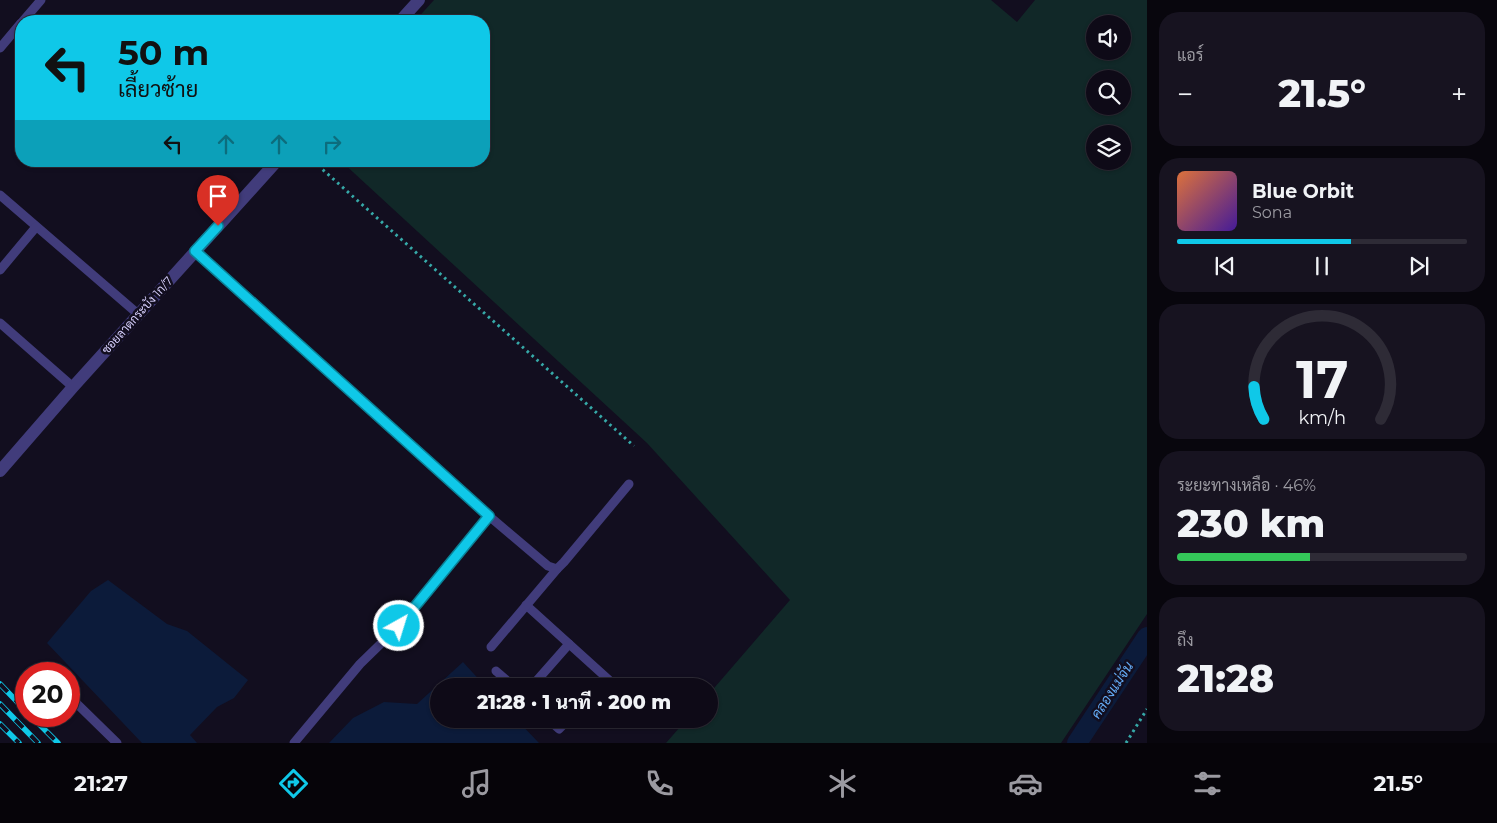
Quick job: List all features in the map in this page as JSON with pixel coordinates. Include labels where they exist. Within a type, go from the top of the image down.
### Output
[{"type":"street","points":[[405,15],[419,0]]},
{"type":"street","name":"ซอยลาดกระบัง 1ก/7","points":[[0,471],[138,314],[272,167]]},
{"type":"lane","points":[[28,15],[41,0]]},
{"type":"lane","points":[[0,48],[15,30]]},
{"type":"lane","points":[[0,195],[138,314]]},
{"type":"lane","points":[[0,270],[36,228]]},
{"type":"lane","points":[[195,251],[489,516],[548,566],[557,569]]},
{"type":"lane","points":[[0,323],[73,387]]},
{"type":"lane","points":[[491,647],[629,484]]},
{"type":"lane","points":[[294,743],[360,664],[399,626],[489,516]]},
{"type":"lane","points":[[526,605],[607,678]]},
{"type":"lane","points":[[539,678],[569,644]]},
{"type":"lane","points":[[496,671],[504,678]]},
{"type":"lane","points":[[80,707],[118,743]]},
{"type":"path","points":[[320,167],[634,446]]},
{"type":"path","points":[[1126,743],[1147,709]]},
{"type":"green space","points":[[434,0],[991,0],[1017,22],[1035,0],[1147,0],[1147,614],[1061,743],[666,743],[679,728],[718,728],[718,684],[790,600],[647,443],[348,167],[490,167],[490,15],[420,15]]},
{"type":"water","points":[[108,580],[167,624],[187,631],[248,680],[234,698],[217,707],[190,735],[197,743],[142,743],[80,678],[80,662],[65,662],[47,643],[91,591]]},
{"type":"water","points":[[463,662],[478,678],[445,678]]},
{"type":"water","points":[[430,692],[430,728],[525,728],[539,743],[329,743],[353,718],[384,702],[417,704]]},
{"type":"waterway","name":"คลองแม่จัน","points":[[1077,743],[1147,637]]},
{"type":"railway","points":[[0,684],[15,700]]},
{"type":"railway","points":[[0,704],[38,743]]},
{"type":"railway","points":[[0,724],[19,743]]},
{"type":"railway","points":[[42,727],[58,743]]},
{"type":"route","points":[[218,226],[195,251],[489,516],[399,626]]}]
